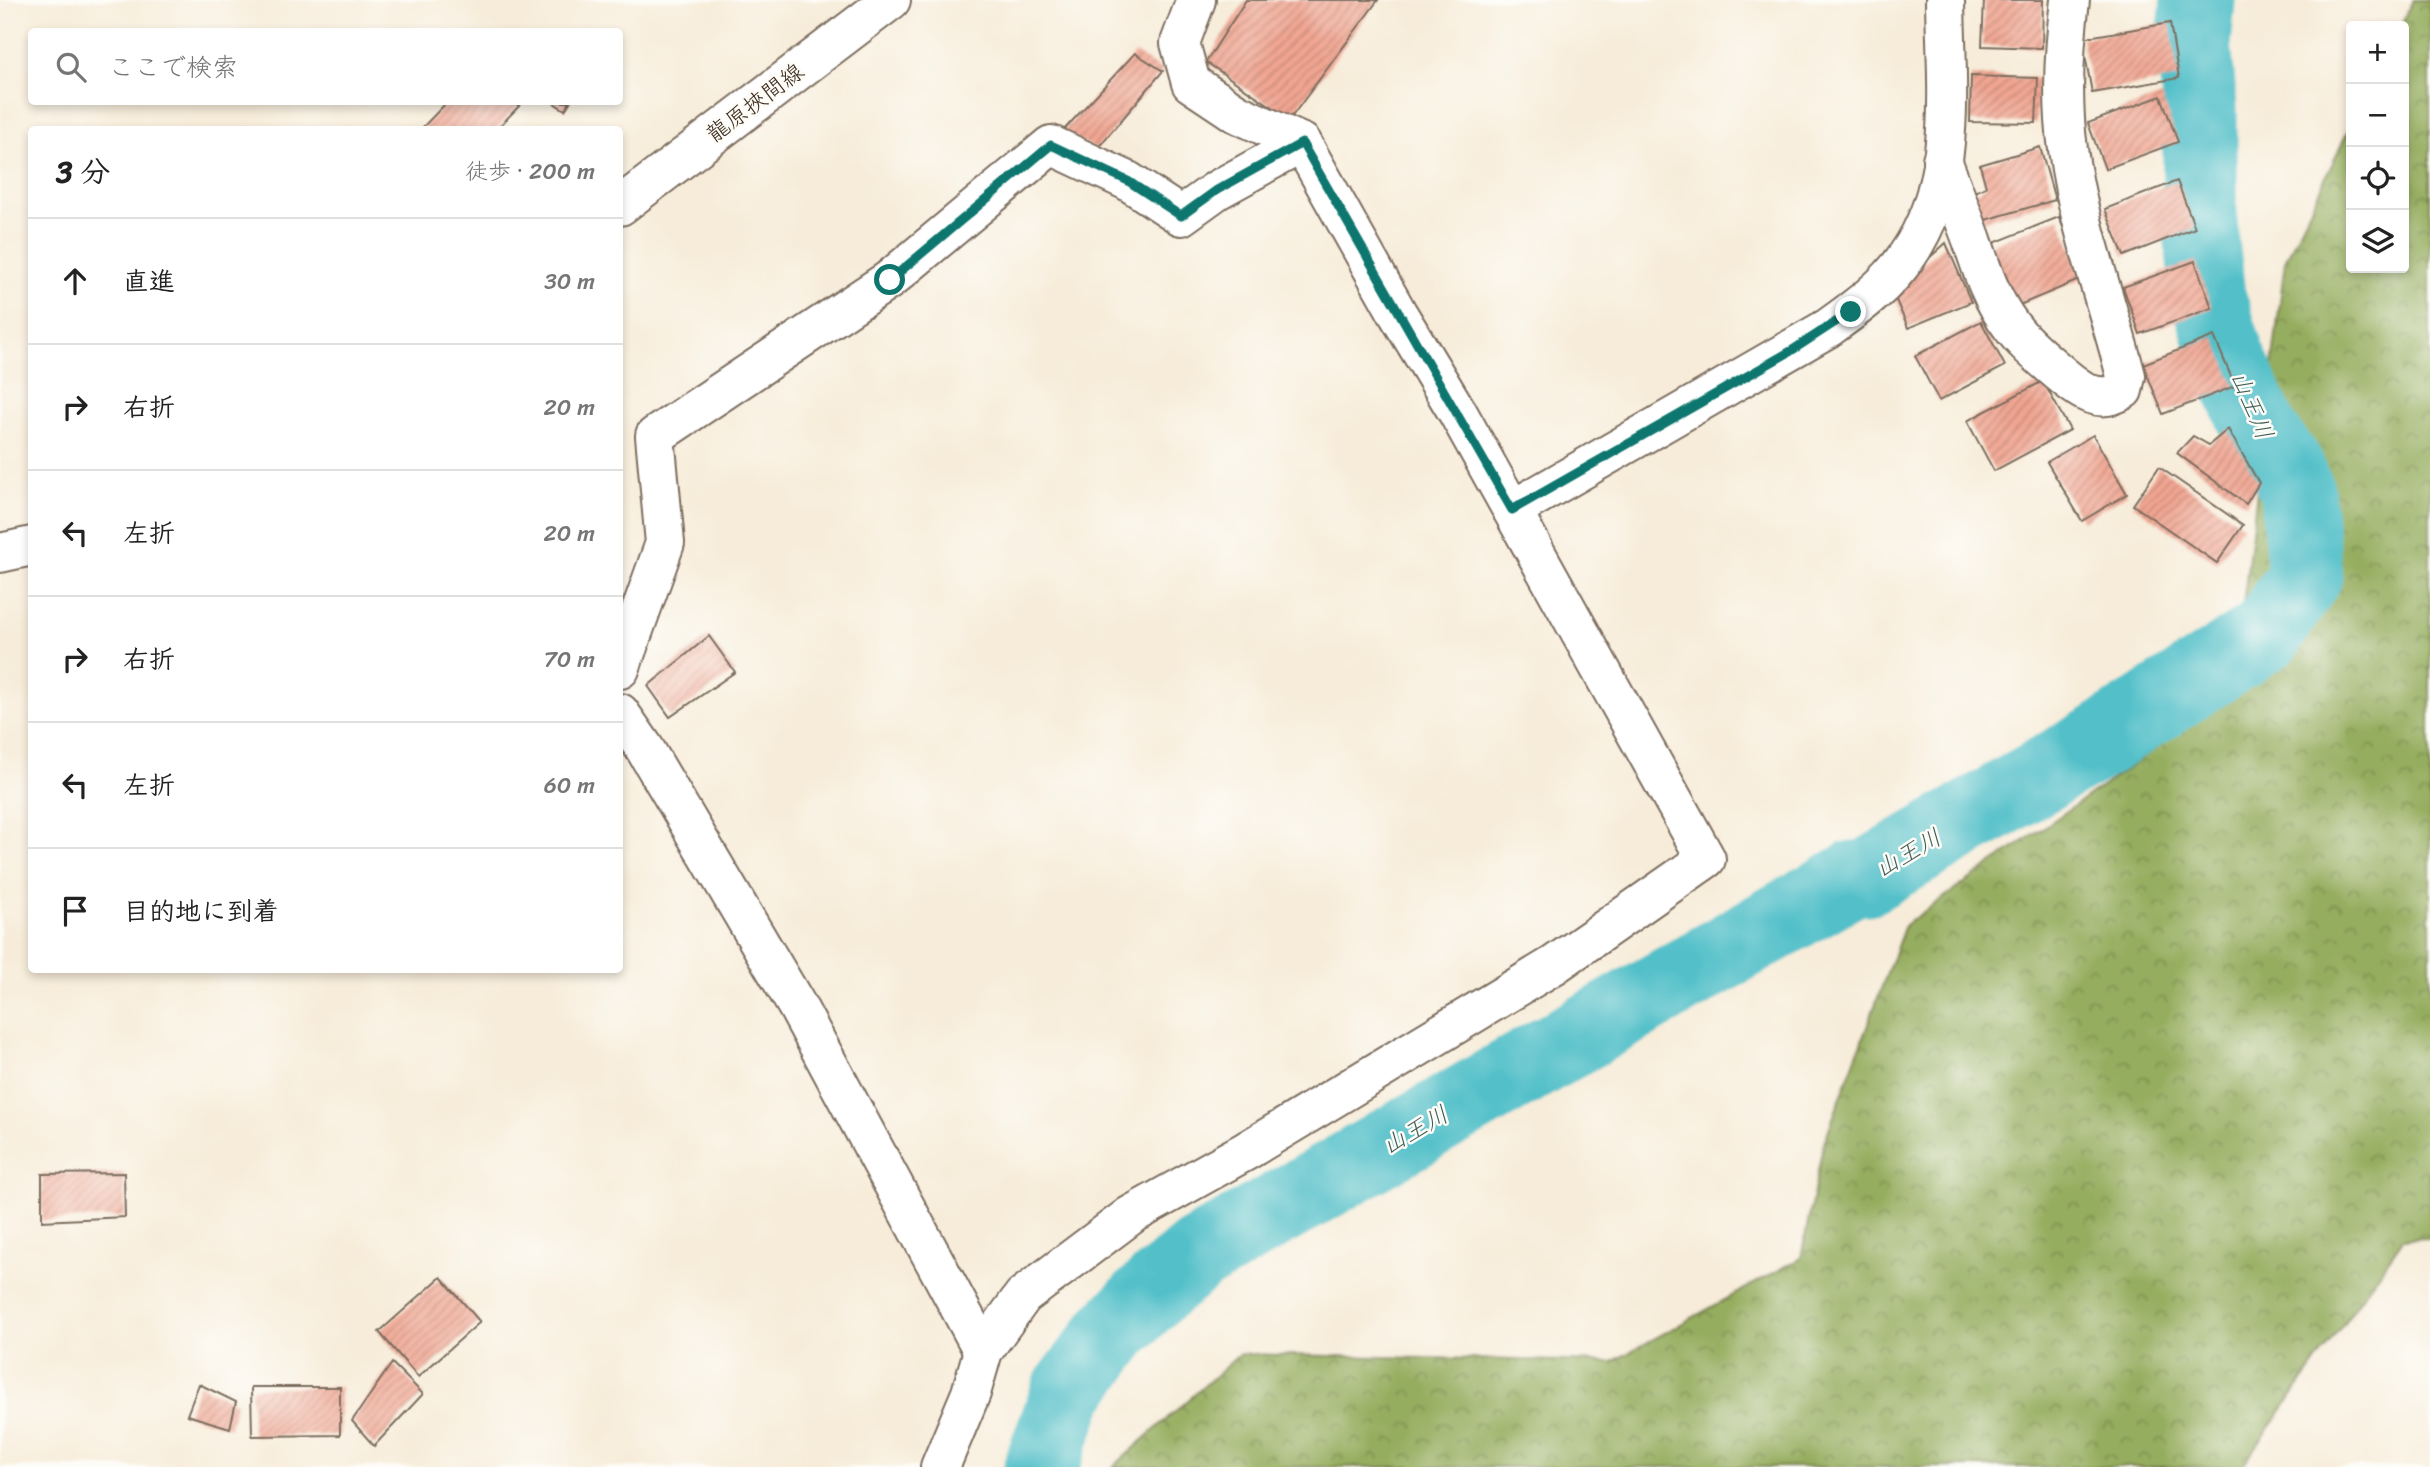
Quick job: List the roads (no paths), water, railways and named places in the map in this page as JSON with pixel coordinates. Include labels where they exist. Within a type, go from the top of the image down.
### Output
[{"type":"street","name":"龍原挾間線","points":[[623,204],[891,0]]},
{"type":"street","points":[[940,1467],[971,1393],[983,1351],[1023,1296],[1131,1215],[1258,1144],[1554,965],[1706,859],[1512,510],[1302,143],[1236,113],[1191,82],[1180,43],[1196,0]]},
{"type":"street","points":[[1512,510],[1791,351],[1851,312],[1888,278],[1919,238],[1931,212],[1940,181],[1948,93],[1945,0]]},
{"type":"street","points":[[1942,160],[1983,274],[1996,304],[2012,327],[2024,342],[2080,390],[2101,398],[2113,396],[2123,390],[2126,376],[2087,239],[2068,149],[2064,93],[2070,0]]},
{"type":"street","points":[[623,661],[665,543],[654,436],[890,280],[1051,145],[1128,181],[1181,216],[1217,190],[1302,143]]},
{"type":"street","points":[[0,554],[28,547]]},
{"type":"street","points":[[623,717],[645,749],[797,1006],[983,1351]]},
{"type":"waterway","name":"山王川","points":[[1041,1467],[1069,1391],[1116,1329],[1151,1294],[1198,1255],[1854,878],[1866,878],[2099,742],[2266,634],[2305,575],[2297,490],[2286,466],[2262,435],[2227,355],[2208,296],[2200,223],[2200,109],[2194,44],[2198,0]]}]
